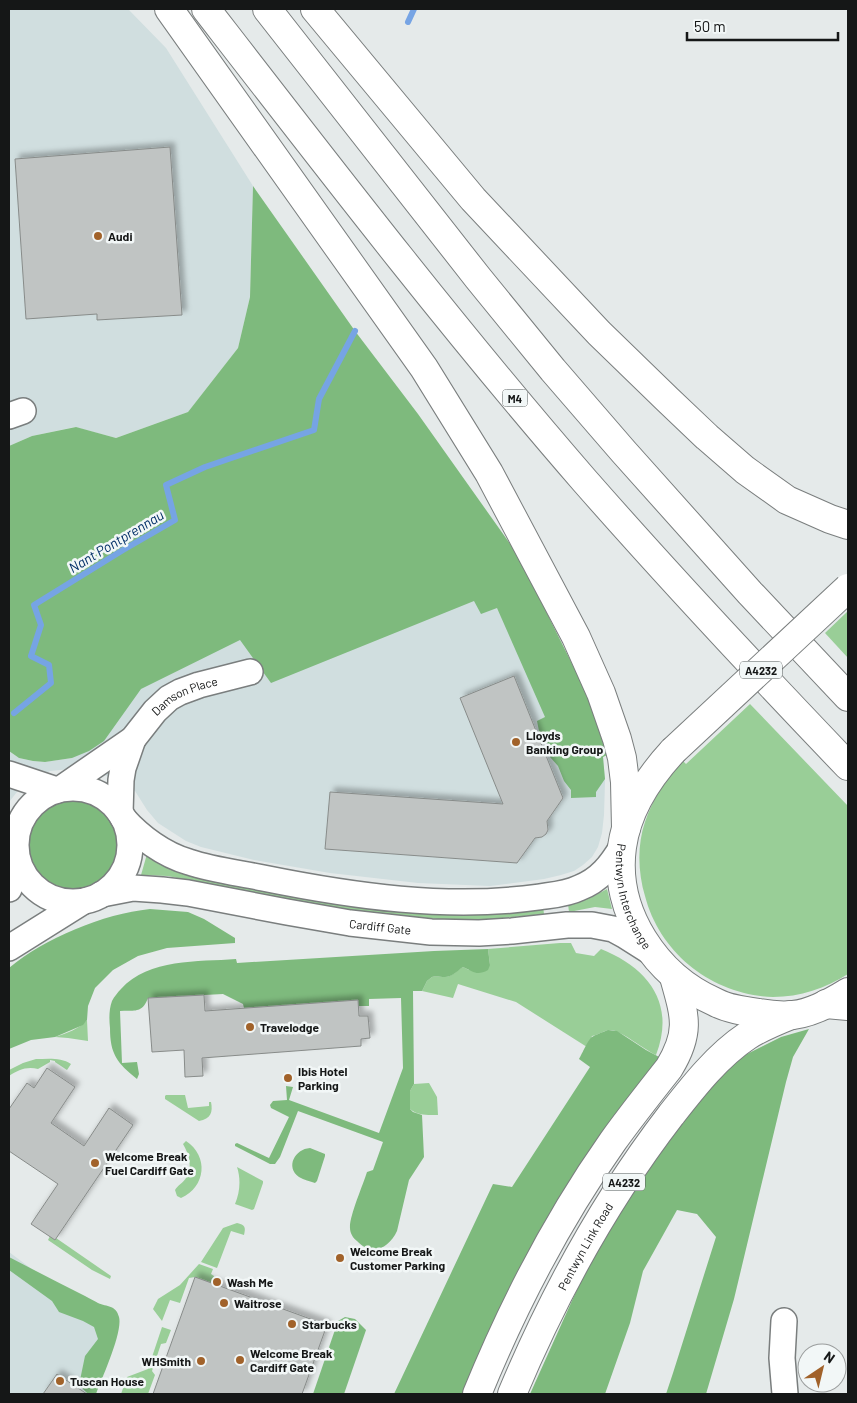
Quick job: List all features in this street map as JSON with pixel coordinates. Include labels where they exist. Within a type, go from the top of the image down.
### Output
[{"type":"main road","points":[[170,9],[424,368],[489,473],[576,637],[601,693],[618,739],[622,758],[625,782],[624,837]]},
{"type":"main road","name":"M4","points":[[206,9],[331,170],[527,412],[677,585],[848,766]]},
{"type":"main road","points":[[267,9],[478,278],[553,370],[750,593],[848,697]]},
{"type":"main road","points":[[315,9],[473,199],[599,333],[667,399],[745,470],[787,500],[830,520],[848,525]]},
{"type":"main road","name":"Pentwyn Interchange","points":[[841,1001],[791,1015],[763,1014],[732,1008],[706,998],[674,977],[638,932],[627,903],[621,869],[624,837],[631,814],[661,764],[848,588]]},
{"type":"main road","name":"A4232","points":[[477,1394],[505,1330],[552,1240],[614,1140],[669,1068],[678,1052],[685,1022],[674,977]]},
{"type":"main road","name":"Pentwyn Link Road","points":[[512,1394],[553,1304],[587,1239],[618,1189],[657,1134],[679,1105],[720,1058],[746,1037],[791,1015]]},
{"type":"street","name":"Damson Place","points":[[122,815],[121,780],[123,768],[133,740],[155,711],[175,695],[199,685],[250,672]]},
{"type":"street","name":"Damson Place","points":[[60,789],[133,740]]},
{"type":"street","points":[[9,774],[60,789],[83,788],[102,796],[136,832],[173,856],[188,862],[285,882],[339,891],[415,900],[505,900],[572,891],[584,886],[603,873],[624,837]]},
{"type":"street","points":[[9,889],[17,829],[26,811],[41,797],[60,789]]},
{"type":"street","name":"Cardiff Gate","points":[[9,948],[117,881],[125,867],[130,852],[129,834],[122,815]]},
{"type":"street","name":"Cardiff Gate","points":[[14,843],[28,880],[42,893],[59,900],[93,897],[133,888],[188,893],[350,924],[431,932],[479,933],[568,925],[592,925],[613,929],[654,954]]},
{"type":"street","points":[[784,1321],[782,1358],[784,1394]]},
{"type":"shaded area","points":[[9,9],[128,9],[166,48],[253,186],[250,297],[238,348],[188,412],[116,438],[75,427],[32,436],[9,446]]},
{"type":"shaded area","points":[[514,559],[603,756],[605,782],[602,833],[598,847],[592,857],[574,871],[544,879],[490,886],[418,883],[330,873],[254,860],[201,847],[186,841],[158,823],[135,791],[126,792],[107,776],[81,768],[50,771],[21,787],[9,802],[9,751],[19,758],[33,761],[45,762],[72,758],[132,680],[240,631]]},
{"type":"shaded area","points":[[9,1252],[113,1327],[93,1394],[9,1394]]},
{"type":"green space","points":[[253,186],[355,331],[418,414],[518,555],[592,704],[609,754],[603,757],[605,779],[596,792],[596,797],[571,798],[571,790],[564,781],[558,766],[550,757],[549,747],[539,731],[537,721],[545,717],[497,608],[481,614],[474,601],[271,683],[240,640],[141,689],[104,741],[89,751],[72,758],[45,762],[19,758],[9,751],[9,446],[32,436],[76,427],[116,438],[188,412],[238,348],[250,297]]},
{"type":"green space","points":[[848,611],[848,658],[825,633]]},
{"type":"green space","points":[[750,704],[848,806],[848,974],[831,984],[783,997],[751,994],[730,989],[692,968],[676,953],[652,917],[641,878],[639,859],[642,831],[648,813],[661,789],[683,761],[686,764]]},
{"type":"green space","points":[[72,798],[90,802],[105,812],[115,827],[119,845],[115,863],[105,878],[90,888],[72,892],[54,888],[39,878],[29,863],[25,845],[29,827],[39,812],[54,802]]},
{"type":"green space","points":[[147,854],[160,864],[174,871],[208,878],[543,906],[544,914],[492,919],[438,919],[327,908],[168,876],[141,875]]},
{"type":"green space","points":[[607,889],[612,909],[595,907],[569,912],[568,904],[592,897]]},
{"type":"green space","points":[[150,909],[188,912],[204,919],[235,938],[235,943],[167,948],[138,956],[113,970],[95,988],[88,1006],[87,1020],[83,1025],[55,1037],[31,1040],[9,1049],[9,968],[23,957],[75,929],[113,916]]},
{"type":"green space","points":[[571,943],[576,953],[594,956],[601,949],[632,966],[644,977],[654,990],[660,1004],[662,1019],[661,1036],[656,1055],[620,1033],[611,1030],[592,1036],[587,1047],[516,1002],[458,984],[453,998],[422,991],[427,981],[432,977],[448,977],[463,967],[469,970],[490,965],[488,949]]},
{"type":"green space","points":[[488,949],[490,965],[488,970],[478,973],[463,967],[450,976],[432,977],[427,981],[422,991],[413,991],[414,1084],[410,1091],[410,1109],[422,1115],[424,1157],[409,1180],[397,1231],[385,1246],[380,1248],[368,1249],[363,1246],[353,1237],[350,1223],[367,1172],[373,1170],[383,1142],[298,1111],[280,1157],[275,1164],[270,1164],[235,1146],[235,1144],[237,1143],[269,1158],[289,1117],[271,1108],[270,1105],[273,1101],[287,1100],[286,1086],[293,1087],[289,1100],[379,1133],[403,1068],[401,998],[369,999],[369,1006],[358,1006],[358,1000],[244,1008],[243,1004],[223,994],[148,998],[140,1009],[120,1011],[122,1063],[137,1062],[139,1074],[137,1079],[120,1063],[111,1045],[110,1014],[113,999],[132,979],[160,967],[190,962],[236,959],[237,963]]},
{"type":"green space","points":[[87,1020],[88,1041],[55,1037],[77,1028]]},
{"type":"green space","points":[[809,1029],[793,1057],[734,1299],[706,1394],[666,1394],[716,1237],[697,1214],[677,1210],[643,1271],[630,1323],[605,1394],[530,1394],[593,1254],[626,1199],[677,1125],[710,1086],[743,1056],[781,1037]]},
{"type":"green space","points":[[608,1030],[617,1031],[661,1058],[590,1151],[553,1208],[512,1287],[464,1394],[394,1394],[493,1184],[512,1187],[590,1067],[579,1059],[589,1040],[593,1036]]},
{"type":"green space","points":[[36,1059],[58,1059],[71,1064],[67,1070],[55,1061],[50,1060],[50,1062],[38,1069],[23,1069],[9,1076],[9,1070]]},
{"type":"green space","points":[[429,1083],[437,1097],[438,1115],[420,1114],[410,1109],[410,1091],[414,1084]]},
{"type":"green space","points":[[166,1095],[185,1095],[188,1108],[209,1106],[209,1102],[211,1102],[212,1109],[209,1117],[199,1121],[165,1099]]},
{"type":"green space","points":[[186,1141],[198,1155],[202,1171],[196,1187],[181,1198],[177,1196],[175,1190],[188,1174],[190,1165],[183,1144]]},
{"type":"green space","points":[[310,1148],[325,1154],[315,1183],[299,1177],[295,1173],[292,1164],[296,1155]]},
{"type":"green space","points":[[237,1167],[263,1181],[254,1209],[252,1210],[235,1204],[239,1186]]},
{"type":"green space","points":[[237,1223],[244,1227],[244,1235],[231,1231],[217,1268],[201,1262],[223,1228]]},
{"type":"green space","points":[[50,1236],[55,1240],[56,1238],[111,1276],[110,1279],[92,1270],[48,1240]]},
{"type":"green space","points":[[9,1257],[98,1303],[113,1308],[118,1313],[118,1333],[96,1394],[88,1394],[79,1385],[85,1356],[98,1339],[94,1327],[59,1312],[52,1301],[9,1270]]},
{"type":"green space","points":[[199,1264],[213,1269],[211,1274],[214,1276],[211,1283],[195,1277],[189,1278],[180,1303],[170,1300],[162,1321],[153,1309],[158,1299],[180,1285]]},
{"type":"green space","points":[[345,1317],[355,1319],[366,1330],[344,1394],[313,1394],[338,1321]]},
{"type":"green space","points":[[162,1327],[171,1330],[166,1343],[161,1344],[152,1371],[155,1375],[148,1394],[121,1394],[127,1377],[148,1369]]},
{"type":"building","name":"Audi","points":[[170,147],[182,315],[97,320],[97,314],[26,319],[15,159]]},
{"type":"building","points":[[514,676],[563,798],[547,821],[548,830],[546,834],[535,838],[517,863],[325,849],[330,792],[503,804],[460,698]]},
{"type":"building","points":[[204,995],[205,1011],[358,1000],[359,1016],[368,1016],[370,1038],[361,1039],[361,1046],[202,1058],[203,1076],[185,1077],[184,1050],[152,1052],[148,998]]},
{"type":"building","points":[[47,1068],[75,1087],[51,1123],[84,1146],[109,1108],[133,1125],[55,1240],[31,1224],[58,1184],[9,1151],[9,1109],[27,1083],[34,1088]]},
{"type":"building","name":"Welcome Break Cardiff Gate","points":[[195,1277],[327,1325],[302,1394],[153,1394]]},
{"type":"building","name":"Tuscan House","points":[[57,1374],[87,1394],[43,1394]]},
{"type":"waterway","name":"Nant Pontprennau","points":[[408,22],[414,9]]},
{"type":"waterway","name":"Nant Pontprennau","points":[[14,713],[51,683],[49,665],[31,656],[41,625],[34,605],[175,520],[166,485],[205,467],[314,430],[319,399],[355,331]]},
{"type":"place","name":"Audi","points":[[98,236]]},
{"type":"place","name":"Lloyds Banking Group","points":[[516,742]]},
{"type":"place","name":"Travelodge","points":[[250,1027]]},
{"type":"place","name":"Ibis Hotel Parking","points":[[288,1078]]},
{"type":"place","name":"Welcome Break Fuel Cardiff Gate","points":[[95,1163]]},
{"type":"place","name":"Welcome Break Customer Parking","points":[[340,1258]]},
{"type":"place","name":"Wash Me","points":[[217,1282]]},
{"type":"place","name":"Waitrose","points":[[224,1303]]},
{"type":"place","name":"Starbucks","points":[[292,1324]]},
{"type":"place","name":"Welcome Break Cardiff Gate","points":[[240,1360]]},
{"type":"place","name":"WHSmith","points":[[201,1361]]},
{"type":"place","name":"Tuscan House","points":[[60,1381]]}]
